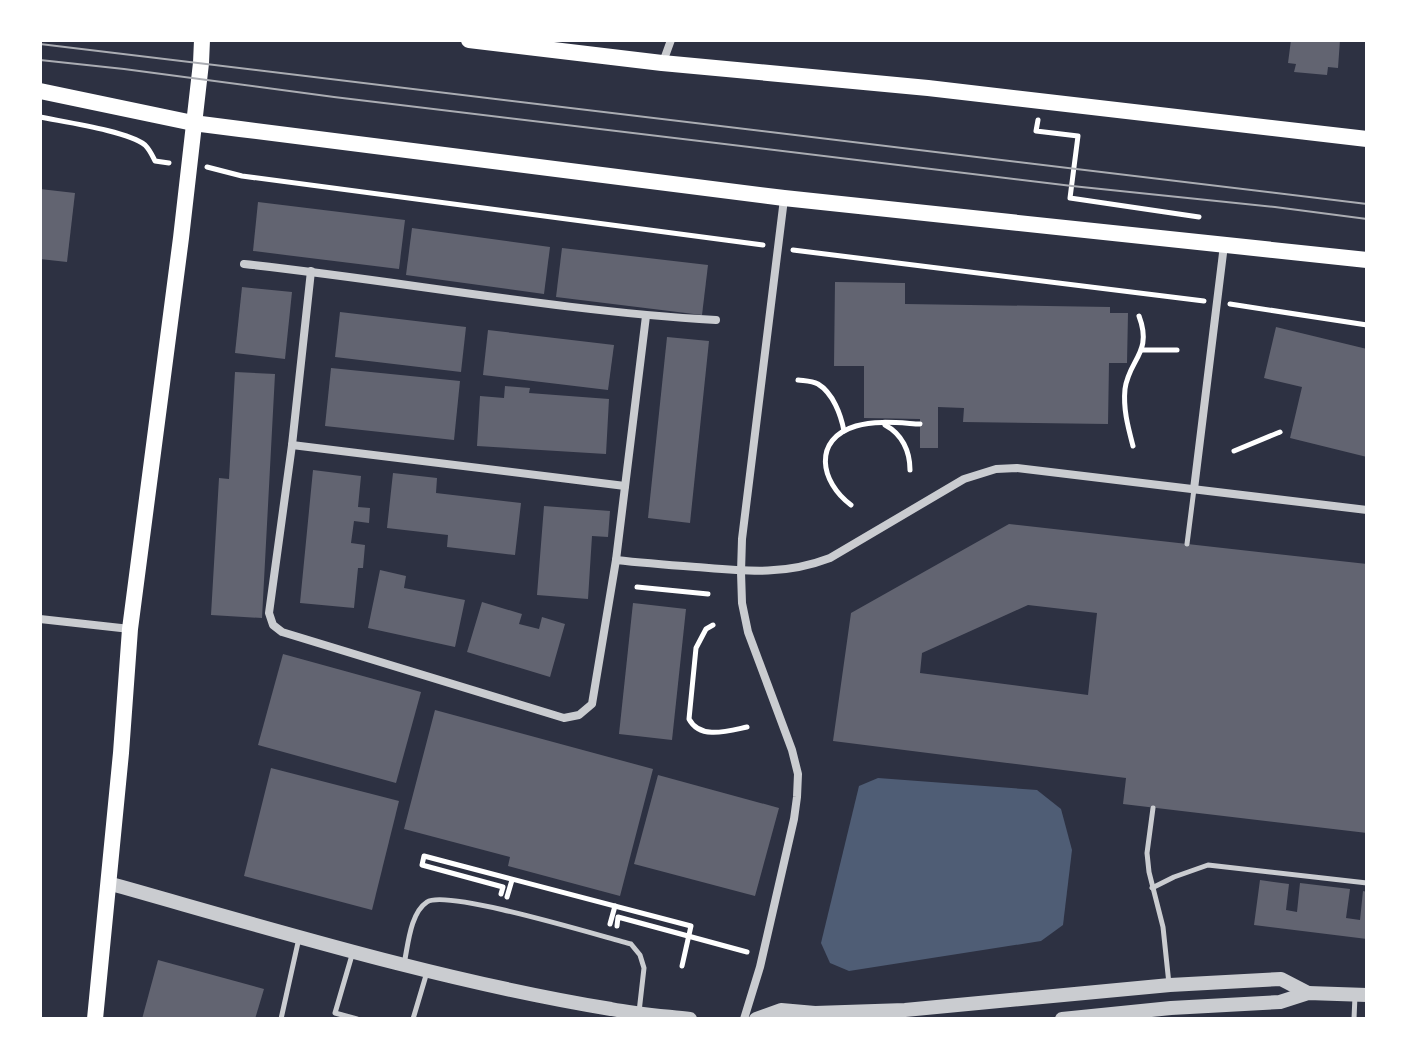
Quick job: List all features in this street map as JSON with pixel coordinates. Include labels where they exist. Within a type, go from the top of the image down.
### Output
[{"type":"main road","points":[[95,1019],[130,629],[181,238],[202,40]]},
{"type":"main road","points":[[469,40],[662,63],[928,88],[1367,139]]},
{"type":"main road","points":[[40,91],[193,123],[784,198],[1367,260]]},
{"type":"street","points":[[662,63],[671,40]]},
{"type":"street","points":[[744,1019],[760,967],[797,797],[798,774],[792,750],[748,632],[742,603],[741,572],[742,539],[784,198]]},
{"type":"street","points":[[1194,489],[1224,245]]},
{"type":"street","points":[[244,264],[646,316],[716,320]]},
{"type":"street","points":[[311,271],[269,613],[273,625],[282,632],[564,718],[579,715],[592,704],[616,560],[646,316]]},
{"type":"street","points":[[292,445],[625,486]]},
{"type":"street","points":[[616,560],[741,572],[809,566],[830,558],[964,479],[996,469],[1017,468],[1367,510]]},
{"type":"street","points":[[40,619],[130,629]]},
{"type":"street","points":[[108,883],[427,971],[539,996],[690,1019]]},
{"type":"street","points":[[756,1019],[781,1010],[815,1013],[905,1010],[1170,985],[1281,979],[1308,993]]},
{"type":"street","points":[[1062,1019],[1171,1008],[1280,1002],[1308,993],[1361,994]]},
{"type":"lane","points":[[1187,544],[1194,489]]},
{"type":"lane","points":[[1153,808],[1147,853],[1152,888],[1163,927],[1170,985]]},
{"type":"lane","points":[[1152,888],[1208,865],[1367,883]]},
{"type":"lane","points":[[404,965],[413,922],[427,902],[441,898],[478,904],[631,944],[640,955],[644,968],[639,1013]]},
{"type":"lane","points":[[281,1019],[300,936]]},
{"type":"lane","points":[[353,951],[335,1013],[357,1019]]},
{"type":"lane","points":[[413,1019],[427,971]]},
{"type":"lane","points":[[1354,1019],[1361,994]]},
{"type":"path","points":[[1041,101],[1036,131],[1078,136],[1070,198],[1199,217]]},
{"type":"path","points":[[40,117],[126,136],[143,143],[155,161],[188,164]]},
{"type":"path","points":[[1133,446],[1125,408],[1126,386],[1142,350],[1139,316]]},
{"type":"path","points":[[1142,350],[1177,350]]},
{"type":"path","points":[[798,380],[824,389],[837,408],[844,431]]},
{"type":"path","points":[[880,423],[898,434],[904,443],[910,470]]},
{"type":"path","points":[[851,505],[834,489],[826,472],[825,462],[830,444],[844,431],[860,424],[920,424]]},
{"type":"path","points":[[1234,451],[1280,432]]},
{"type":"path","points":[[637,587],[708,594]]},
{"type":"path","points":[[713,625],[706,629],[696,648],[689,719],[700,731],[711,733],[747,727]]},
{"type":"path","points":[[512,880],[504,896],[503,887],[422,865],[424,856],[691,926],[682,966]]},
{"type":"path","points":[[615,906],[613,926],[618,917],[748,952]]},
{"type":"water","points":[[878,778],[1037,790],[1061,809],[1072,850],[1063,925],[1041,941],[849,971],[830,963],[821,943],[859,786]]},
{"type":"building","points":[[1291,40],[1340,40],[1338,68],[1328,67],[1327,75],[1294,72],[1296,64],[1288,63]]},
{"type":"building","points":[[40,189],[75,193],[67,262],[40,259]]},
{"type":"building","points":[[258,202],[405,220],[399,269],[253,251]]},
{"type":"building","points":[[412,228],[550,247],[544,294],[406,275]]},
{"type":"building","points":[[562,248],[708,265],[702,315],[556,297]]},
{"type":"building","points":[[835,282],[905,283],[905,304],[1110,307],[1110,313],[1128,313],[1127,363],[1109,363],[1108,424],[963,422],[964,408],[938,407],[938,448],[920,448],[920,419],[864,418],[864,366],[834,366]]},
{"type":"building","points":[[242,287],[292,292],[285,359],[235,353]]},
{"type":"building","points":[[340,312],[466,327],[461,372],[335,357]]},
{"type":"building","points":[[1276,327],[1367,349],[1367,457],[1290,438],[1302,387],[1264,378]]},
{"type":"building","points":[[488,330],[614,345],[608,390],[483,375]]},
{"type":"building","points":[[667,337],[709,341],[690,523],[648,518]]},
{"type":"building","points":[[331,368],[460,381],[454,440],[325,426]]},
{"type":"building","points":[[235,372],[275,374],[262,618],[211,615],[219,478],[229,479]]},
{"type":"building","points":[[505,386],[530,388],[529,393],[609,399],[606,454],[477,446],[480,396],[504,398]]},
{"type":"building","points":[[313,470],[361,476],[358,507],[370,508],[369,523],[354,521],[351,543],[365,545],[363,568],[358,568],[354,608],[300,603]]},
{"type":"building","points":[[393,473],[437,478],[436,493],[521,503],[515,555],[447,547],[448,535],[387,528]]},
{"type":"building","points":[[544,506],[610,511],[608,537],[592,536],[588,599],[537,595]]},
{"type":"building","points":[[1009,524],[1367,564],[1367,833],[1123,804],[1126,778],[833,741],[851,613]],"holes":[[[1028,605],[1097,613],[1088,695],[920,673],[922,653]]]},
{"type":"building","points":[[380,570],[406,576],[404,588],[465,600],[455,647],[368,628]]},
{"type":"building","points":[[482,602],[522,614],[519,624],[539,629],[542,617],[565,624],[550,677],[467,652]]},
{"type":"building","points":[[633,603],[686,609],[672,740],[619,734]]},
{"type":"building","points":[[283,654],[421,692],[396,783],[258,745]]},
{"type":"building","points":[[435,710],[653,769],[620,896],[508,866],[510,857],[404,829]]},
{"type":"building","points":[[271,768],[399,801],[372,910],[244,876]]},
{"type":"building","points":[[658,775],[779,808],[755,896],[634,864]]},
{"type":"building","points":[[1260,880],[1289,884],[1286,910],[1297,912],[1300,883],[1350,889],[1346,918],[1360,920],[1363,891],[1367,892],[1367,939],[1254,925]]},
{"type":"building","points":[[158,960],[264,989],[255,1019],[142,1019]]},
{"type":"tram line","points":[[40,44],[1367,204]]},
{"type":"tram line","points":[[40,60],[1367,219]]}]
